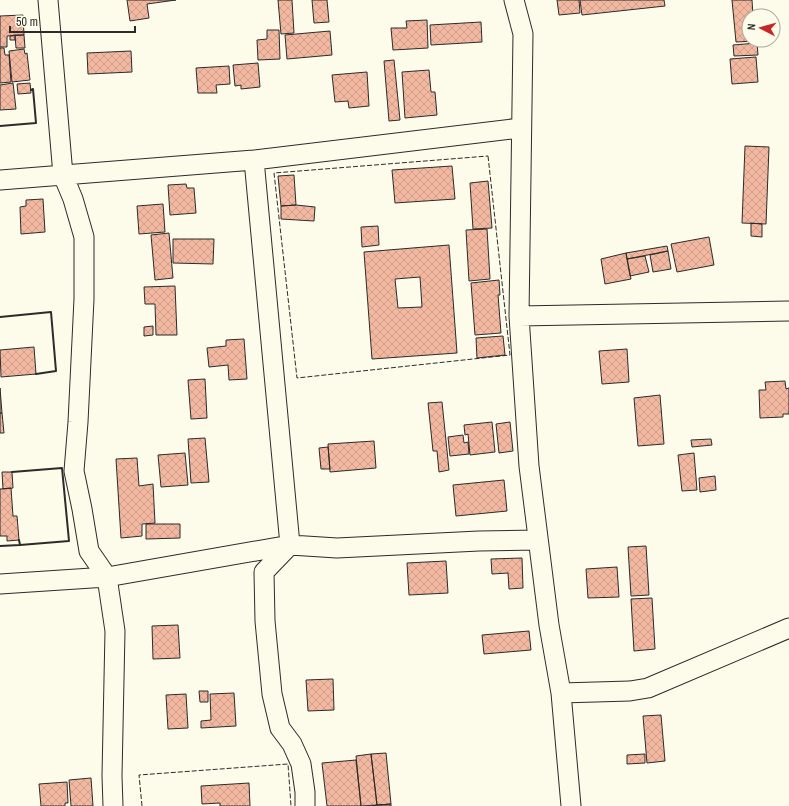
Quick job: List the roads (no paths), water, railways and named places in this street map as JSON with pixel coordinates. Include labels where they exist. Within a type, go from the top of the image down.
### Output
[{"type":"street","points":[[48,0],[63,175],[74,199],[84,237],[84,307],[74,471],[89,551],[107,577],[115,631],[112,776],[113,806]]},
{"type":"street","points":[[514,0],[523,34],[520,128],[518,316],[529,466],[549,624],[561,692],[571,806]]},
{"type":"street","points":[[0,180],[254,160],[520,128]]},
{"type":"street","points":[[254,160],[290,545],[264,572],[265,621],[272,694],[280,728],[292,744],[301,764],[305,806]]},
{"type":"street","points":[[518,316],[789,311]]},
{"type":"street","points":[[0,584],[107,577],[290,545],[337,548],[471,541],[538,540]]},
{"type":"street","points":[[561,692],[630,691],[648,688],[789,628]]}]
